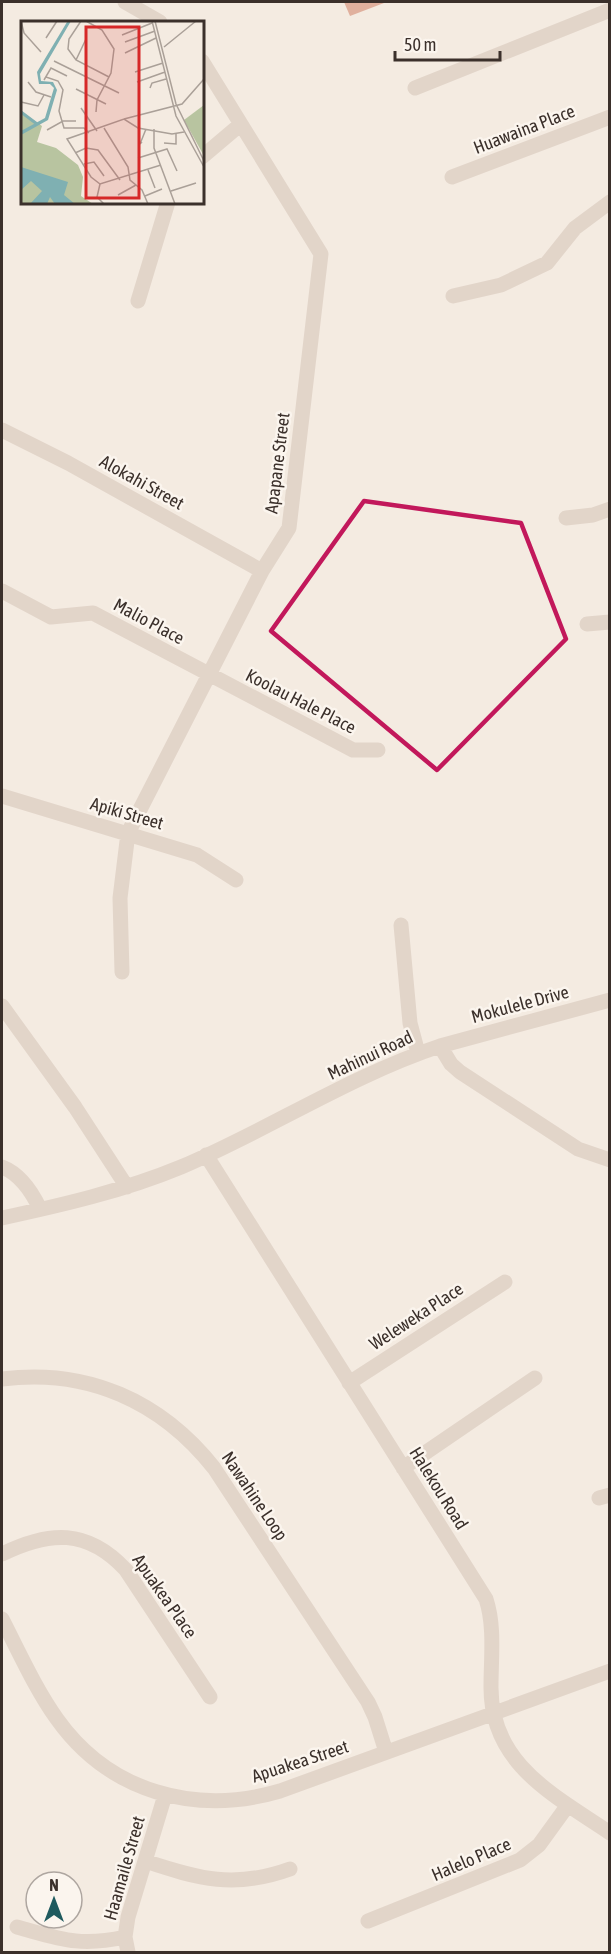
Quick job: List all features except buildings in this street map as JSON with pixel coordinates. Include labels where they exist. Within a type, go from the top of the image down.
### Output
[{"type":"street","points":[[125,2],[158,21]]},
{"type":"street","points":[[415,88],[609,10]]},
{"type":"street","name":"Apapane Street","points":[[122,972],[120,898],[128,833],[262,571],[289,528],[321,254],[204,64]]},
{"type":"street","name":"Huawaina Place","points":[[452,177],[609,117]]},
{"type":"street","points":[[204,156],[241,124]]},
{"type":"street","points":[[453,296],[501,285],[547,263],[575,228],[609,202]]},
{"type":"street","points":[[138,301],[167,204]]},
{"type":"street","name":"Alokahi Street","points":[[2,430],[68,463],[262,571]]},
{"type":"street","points":[[566,518],[593,515],[609,509]]},
{"type":"street","name":"Malio Place","points":[[2,591],[51,617],[93,613],[210,676]]},
{"type":"street","points":[[587,624],[609,622]]},
{"type":"street","name":"Koolau Hale Place","points":[[210,676],[352,750],[378,750]]},
{"type":"street","name":"Apiki Street","points":[[2,796],[196,855],[236,880]]},
{"type":"street","points":[[401,925],[410,1023],[418,1053]]},
{"type":"street","name":"Mokulele Drive","points":[[440,1046],[609,1000]]},
{"type":"street","points":[[2,1006],[75,1107],[127,1187]]},
{"type":"street","name":"Mahinui Road","points":[[2,1218],[127,1187],[206,1155],[418,1053],[440,1046],[451,1064],[460,1072],[578,1149],[609,1160]]},
{"type":"street","name":"Halekou Road","points":[[206,1155],[486,1599],[490,1619],[491,1688],[494,1713],[502,1738],[518,1764],[539,1785],[609,1833]]},
{"type":"street","points":[[2,1167],[31,1190],[40,1209]]},
{"type":"street","name":"Weleweka Place","points":[[350,1383],[505,1282]]},
{"type":"street","name":"Nawahine Loop","points":[[2,1379],[36,1376],[92,1384],[128,1397],[144,1406],[175,1427],[189,1440],[214,1468],[368,1702],[386,1752]]},
{"type":"street","points":[[403,1467],[535,1378]]},
{"type":"street","name":"Apuakea Place","points":[[2,1554],[33,1540],[60,1537],[85,1541],[108,1553],[126,1570],[210,1697]]},
{"type":"street","name":"Apuakea Street","points":[[2,1618],[50,1709],[79,1746],[108,1769],[124,1778],[165,1795],[199,1801],[220,1802],[260,1797],[609,1671]]},
{"type":"street","name":"Haamaile Street","points":[[128,1953],[126,1937],[128,1917],[165,1795]]},
{"type":"street","name":"Halelo Place","points":[[368,1921],[520,1860],[539,1845],[568,1804]]},
{"type":"street","points":[[145,1861],[197,1877],[222,1881],[257,1879],[290,1869]]},
{"type":"street","points":[[17,1927],[79,1943],[104,1942],[126,1937]]},
{"type":"highlighted area","points":[[364,501],[521,523],[566,639],[437,770],[271,631]]}]
